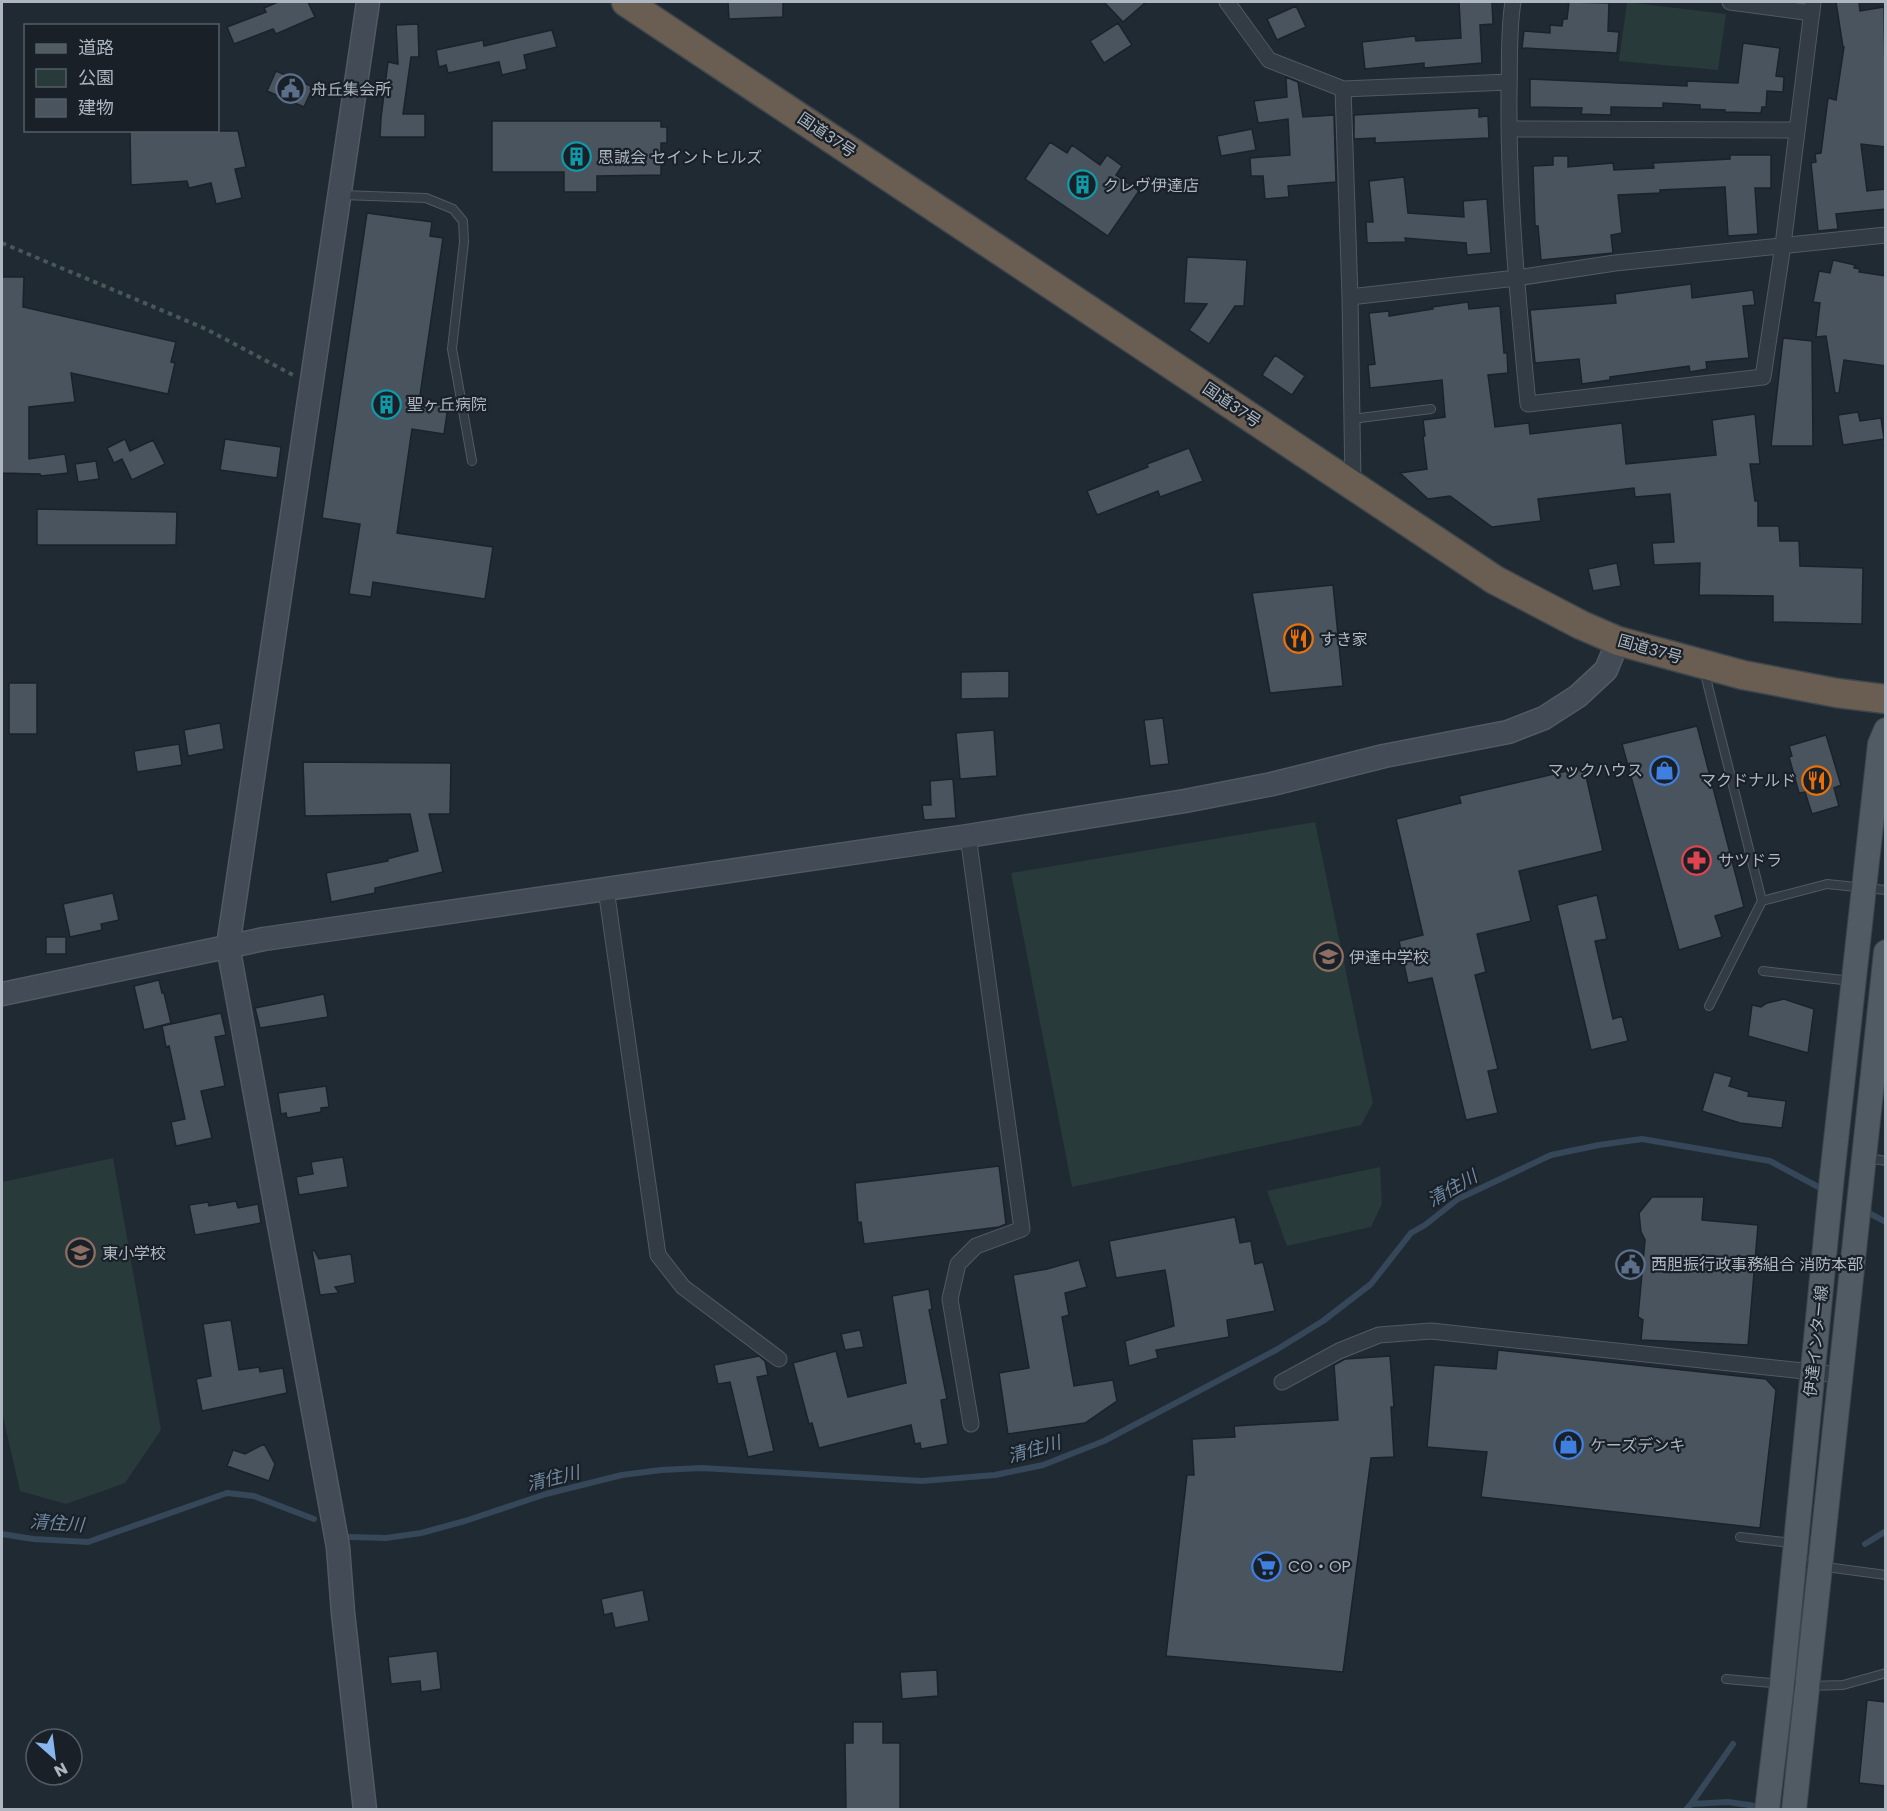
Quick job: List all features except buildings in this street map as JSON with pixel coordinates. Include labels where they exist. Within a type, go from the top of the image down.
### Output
[{"type":"highway","name":"国道37号","points":[[626,2],[1495,580],[1581,625],[1618,640],[1743,675],[1837,693],[1886,699]]},
{"type":"main road","name":"伊達インター線","points":[[1769,1799],[1853,982],[1874,889],[1880,744],[1886,730]]},
{"type":"main road","name":"伊達インター線","points":[[1795,1800],[1860,1191],[1874,1159],[1886,952]]},
{"type":"street","points":[[366,1809],[343,1613],[338,1547],[228,946],[368,2]]},
{"type":"street","points":[[1227,2],[1269,60],[1343,89],[1509,82]]},
{"type":"street","points":[[1513,2],[1509,25],[1509,129],[1516,278],[1528,404],[1763,377],[1784,245],[1796,130],[1813,7],[1730,2]]},
{"type":"street","points":[[1343,89],[1353,485]]},
{"type":"street","points":[[1509,129],[1796,130]]},
{"type":"street","points":[[1350,297],[1516,278],[1615,263],[1886,235]]},
{"type":"street","points":[[2,994],[228,946],[968,836],[1207,797],[1272,784],[1384,756],[1508,732],[1544,718],[1578,696],[1606,670],[1618,640]]},
{"type":"street","points":[[968,836],[1022,1229],[976,1246],[958,1264],[950,1299],[971,1424]]},
{"type":"street","points":[[606,889],[657,1255],[683,1287],[779,1359]]},
{"type":"street","points":[[1282,1382],[1339,1351],[1380,1335],[1431,1332],[1841,1375]]},
{"type":"lane","points":[[340,195],[426,198],[453,209],[463,221],[464,242],[452,349],[472,461]]},
{"type":"lane","points":[[1352,419],[1431,410]]},
{"type":"lane","points":[[1702,663],[1762,901],[1709,1006]]},
{"type":"lane","points":[[1762,901],[1827,884],[1874,889]]},
{"type":"lane","points":[[1763,971],[1853,982]]},
{"type":"lane","points":[[1740,1537],[1795,1553],[1820,1568],[1886,1575]]},
{"type":"lane","points":[[1726,1679],[1807,1686],[1843,1685],[1886,1673]]},
{"type":"path","points":[[2,243],[206,329],[312,385]]},
{"type":"green space","points":[[1627,2],[1726,14],[1718,70],[1619,61]]},
{"type":"green space","points":[[1315,822],[1373,1103],[1361,1125],[1072,1187],[1011,873]]},
{"type":"green space","points":[[113,1158],[161,1430],[125,1483],[66,1504],[20,1491],[2,1412],[2,1182]]},
{"type":"green space","points":[[1380,1167],[1382,1204],[1371,1227],[1287,1246],[1267,1191]]},
{"type":"waterway","name":"清住川","points":[[350,1537],[386,1538],[421,1533],[546,1494],[622,1475],[661,1470],[702,1468],[922,1481],[995,1475],[1043,1465],[1104,1441],[1276,1350],[1323,1321],[1371,1284],[1411,1233],[1458,1199],[1551,1155],[1642,1139],[1770,1161],[1824,1190]]},
{"type":"waterway","points":[[1865,1211],[1886,1222]]},
{"type":"waterway","name":"清住川","points":[[2,1534],[33,1539],[88,1542],[227,1493],[254,1496],[314,1519]]},
{"type":"waterway","points":[[1865,1544],[1886,1531]]},
{"type":"waterway","points":[[1691,1804],[1733,1744]]},
{"type":"waterway","points":[[1686,1810],[1691,1804],[1728,1802],[1763,1807]]},
{"type":"place","name":"舟丘集会所","points":[[290,89]]},
{"type":"place","name":"思誠会 セイントヒルズ","points":[[577,157]]},
{"type":"place","name":"クレヴ伊達店","points":[[1082,185]]},
{"type":"place","name":"聖ヶ丘病院","points":[[386,404]]},
{"type":"place","name":"すき家","points":[[1299,639]]},
{"type":"place","name":"マックハウス","points":[[1664,770]]},
{"type":"place","name":"マクドナルド","points":[[1817,780]]},
{"type":"place","name":"サツドラ","points":[[1697,860]]},
{"type":"place","name":"伊達中学校","points":[[1328,957]]},
{"type":"place","name":"東小学校","points":[[81,1253]]},
{"type":"place","name":"西胆振行政事務組合 消防本部","points":[[1630,1264]]},
{"type":"place","name":"ケーズデンキ","points":[[1569,1445]]},
{"type":"place","name":"CO・OP","points":[[1267,1566]]}]
